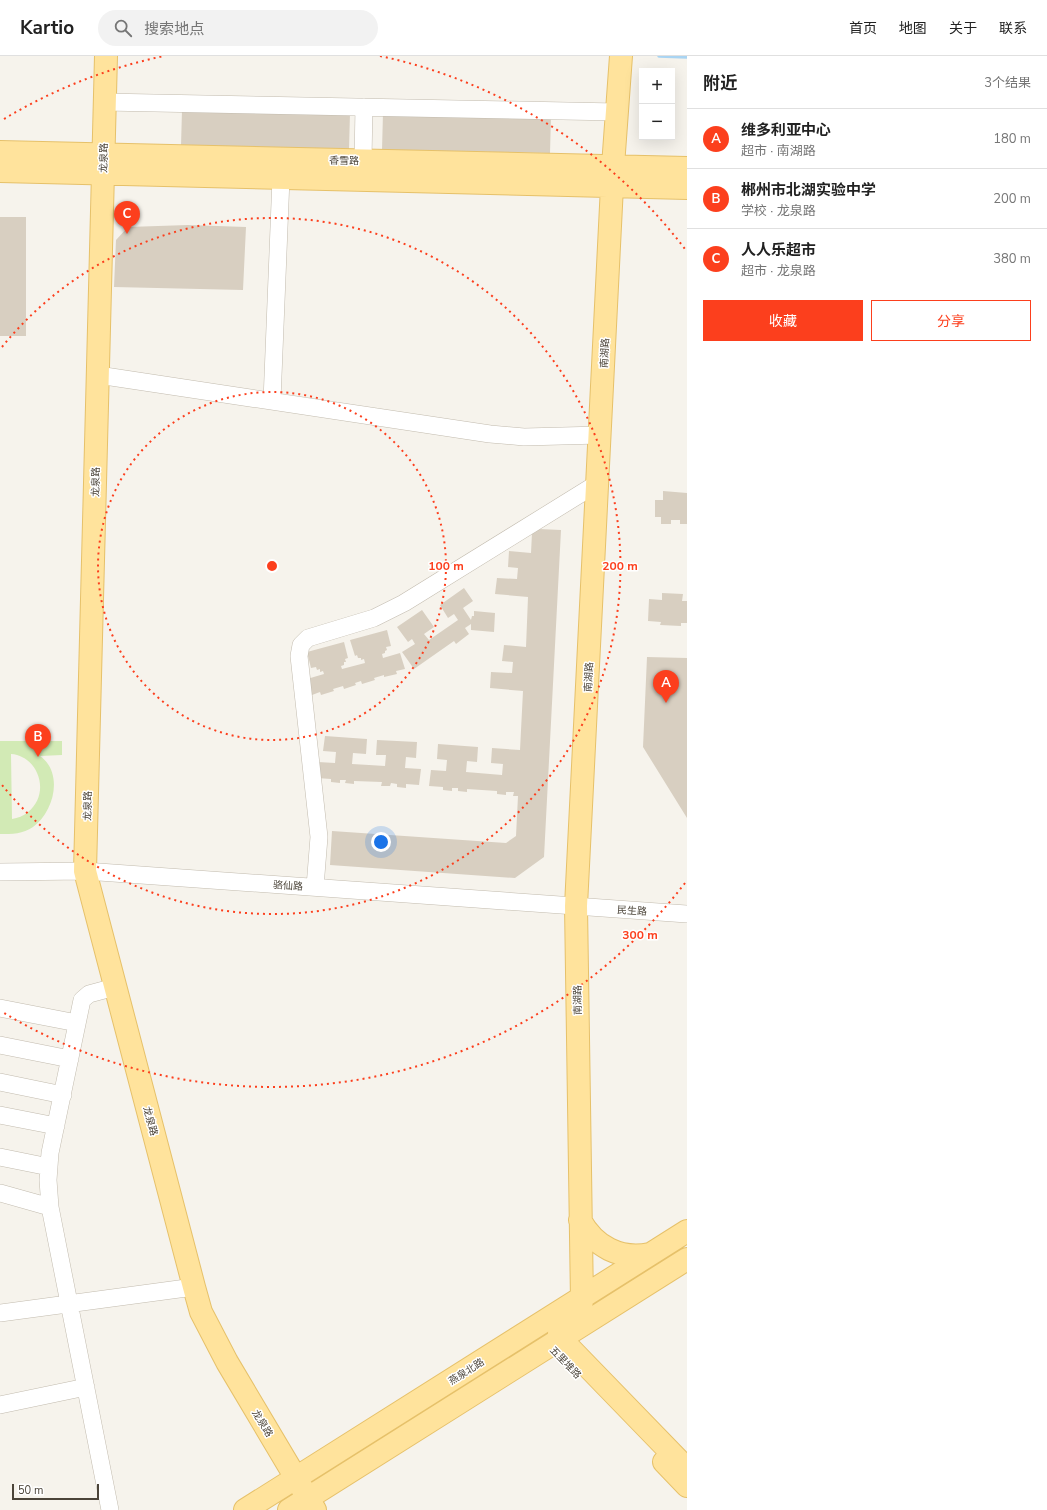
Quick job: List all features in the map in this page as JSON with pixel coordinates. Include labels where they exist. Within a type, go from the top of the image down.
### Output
[{"type":"main road","name":"龙泉路","points":[[105,61],[85,871],[201,1312],[214,1338],[312,1504]]},
{"type":"main road","name":"南湖路","points":[[582,1298],[576,906],[620,63]]},
{"type":"main road","name":"香雪路","points":[[0,152],[103,164],[281,178],[613,176],[687,168]]},
{"type":"main road","name":"香雪路","points":[[0,171],[103,164],[363,160],[613,176],[687,188]]},
{"type":"main road","points":[[580,1220],[594,1239],[605,1248],[613,1252],[632,1256],[652,1254]]},
{"type":"main road","name":"燕泉北路","points":[[245,1510],[687,1231]]},
{"type":"main road","points":[[289,1510],[312,1504],[554,1342],[687,1259]]},
{"type":"main road","name":"五里堆路","points":[[582,1298],[579,1308],[549,1331],[547,1338],[554,1342],[687,1468]]},
{"type":"main road","name":"五里堆路","points":[[554,1342],[687,1486]]},
{"type":"street","points":[[104,102],[617,112]]},
{"type":"street","points":[[363,160],[364,107]]},
{"type":"street","points":[[272,401],[281,178]]},
{"type":"street","points":[[98,374],[496,435],[524,437],[600,435]]},
{"type":"street","points":[[315,887],[319,837],[299,656],[301,645],[308,638],[374,618],[404,603],[598,483]]},
{"type":"street","name":"骆仙路","points":[[0,872],[85,871],[576,906]]},
{"type":"street","name":"民生路","points":[[576,906],[687,914]]},
{"type":"street","points":[[110,1510],[50,1206],[48,1180],[62,1095],[84,997],[89,994],[116,986]]},
{"type":"street","points":[[0,1008],[77,1023]]},
{"type":"street","points":[[0,1045],[70,1059]]},
{"type":"street","points":[[0,1082],[62,1095]]},
{"type":"street","points":[[0,1115],[56,1126]]},
{"type":"street","points":[[0,1157],[49,1167]]},
{"type":"street","points":[[0,1193],[50,1206]]},
{"type":"street","points":[[0,1313],[194,1287]]},
{"type":"street","points":[[0,1405],[86,1387]]},
{"type":"green space","points":[[0,741],[62,741],[62,755],[40,756],[47,763],[52,772],[54,782],[51,802],[46,812],[33,827],[25,831],[0,834]],"holes":[[[11,754],[21,756],[29,761],[35,768],[39,777],[39,796],[35,804],[28,812],[20,817],[12,819]]]},
{"type":"building","points":[[182,110],[350,113],[349,149],[181,146]]},
{"type":"building","points":[[383,113],[551,116],[550,153],[382,150]]},
{"type":"building","points":[[0,217],[26,217],[26,336],[0,336]]},
{"type":"building","points":[[188,225],[246,227],[243,290],[114,287],[116,240],[128,227]]},
{"type":"building","points":[[663,491],[687,493],[687,524],[680,524],[680,520],[671,520],[671,524],[661,524],[661,517],[655,517],[655,500],[663,500]]},
{"type":"building","points":[[539,529],[561,530],[544,857],[515,878],[330,865],[332,831],[506,843],[516,836],[518,796],[513,796],[514,792],[506,792],[506,795],[497,794],[497,791],[467,789],[467,792],[458,791],[458,788],[452,788],[452,791],[443,790],[443,787],[429,786],[431,770],[446,771],[447,760],[437,759],[438,744],[478,747],[477,762],[467,761],[466,772],[502,775],[503,764],[491,763],[492,748],[520,750],[523,691],[490,688],[491,672],[512,673],[513,662],[502,661],[504,645],[526,647],[528,597],[495,594],[497,578],[517,579],[518,568],[508,567],[509,551],[531,553],[532,533]]},
{"type":"building","points":[[464,588],[473,601],[463,608],[471,620],[472,616],[474,616],[474,611],[495,613],[494,632],[471,630],[471,624],[465,628],[469,634],[456,644],[454,641],[414,669],[402,652],[415,644],[412,639],[408,642],[397,627],[422,610],[434,627],[424,634],[429,640],[458,620],[454,614],[448,618],[440,605]]},
{"type":"building","points":[[662,593],[683,594],[682,601],[687,601],[687,623],[681,623],[681,626],[660,625],[661,622],[648,621],[649,599],[662,600]]},
{"type":"building","points":[[387,630],[391,646],[386,647],[387,650],[382,654],[383,658],[400,653],[405,669],[396,671],[397,674],[384,677],[384,675],[374,678],[375,680],[362,684],[361,681],[355,683],[356,685],[344,689],[343,686],[333,689],[334,691],[321,695],[320,692],[312,695],[307,679],[324,674],[323,671],[320,672],[320,669],[317,670],[316,667],[311,668],[307,652],[344,642],[348,658],[345,659],[346,662],[344,662],[344,665],[341,666],[342,669],[365,663],[364,659],[361,660],[361,658],[358,658],[357,655],[355,656],[350,640]]},
{"type":"building","points":[[647,657],[687,658],[687,818],[643,747]]},
{"type":"building","points":[[325,736],[367,739],[366,754],[353,753],[352,764],[385,766],[386,755],[376,755],[377,740],[417,742],[416,758],[406,757],[405,768],[421,769],[419,785],[406,784],[406,788],[397,787],[397,784],[391,783],[390,786],[381,786],[382,782],[354,781],[354,784],[345,783],[346,780],[340,780],[340,783],[331,782],[331,779],[317,778],[318,762],[335,763],[336,752],[323,751]]},
{"type":"waterway","points":[[659,56],[687,57]]},
{"type":"place","name":"人人乐超市","points":[[127,234]]},
{"type":"place","name":"维多利亚中心","points":[[666,703]]},
{"type":"place","name":"郴州市北湖实验中学","points":[[38,757]]}]
